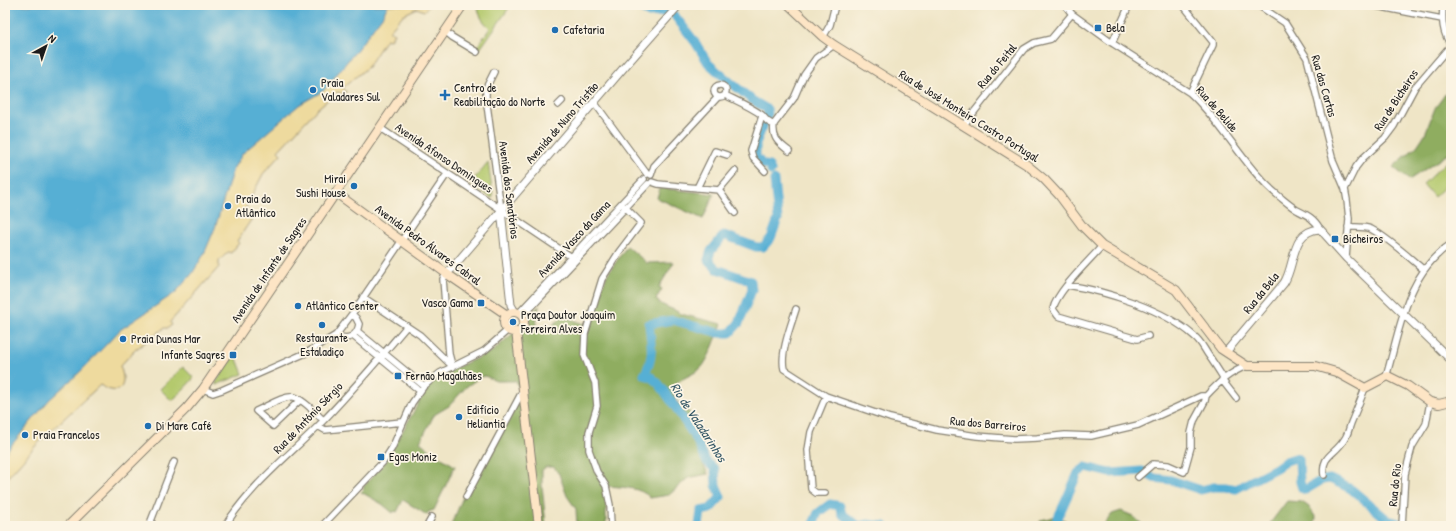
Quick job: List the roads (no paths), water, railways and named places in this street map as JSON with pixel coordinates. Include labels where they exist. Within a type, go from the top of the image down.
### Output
[{"type":"main road","name":"Avenida de Infante de Sagres","points":[[68,526],[187,408],[203,389],[380,128],[448,32],[463,5]]},
{"type":"main road","name":"Rua de José Monteiro Castro Portugal","points":[[789,5],[823,37],[834,45],[1027,165],[1044,179],[1059,195],[1083,227],[1102,246],[1176,290],[1218,345],[1247,366]]},
{"type":"main road","name":"Avenida Pedro Álvares Cabral","points":[[336,193],[447,274],[507,315]]},
{"type":"main road","points":[[512,330],[523,325],[519,314],[507,315],[504,324],[512,330],[523,390],[539,526]]},
{"type":"main road","points":[[1247,366],[1315,366],[1336,372],[1365,388],[1386,377],[1390,377],[1408,386],[1430,402],[1440,404],[1451,401]]},
{"type":"street","name":"Avenida de Nuno Tristão","points":[[447,274],[679,5]]},
{"type":"street","points":[[823,37],[830,25],[835,5]]},
{"type":"street","name":"Rua de Belide","points":[[1065,5],[1072,14],[1112,43],[1190,93],[1200,102],[1214,119],[1260,179],[1291,205],[1313,219],[1320,228]]},
{"type":"street","points":[[1112,43],[1129,5]]},
{"type":"street","points":[[1182,5],[1213,42],[1213,45],[1190,93]]},
{"type":"street","name":"Rua das Cartas","points":[[1259,5],[1285,23],[1307,58],[1333,161],[1345,189]]},
{"type":"street","points":[[1371,5],[1442,19]]},
{"type":"street","points":[[1443,5],[1442,19],[1445,36],[1451,45]]},
{"type":"street","name":"Rua do Feital","points":[[963,126],[1024,49],[1034,43],[1051,39],[1072,14]]},
{"type":"street","points":[[448,32],[477,52]]},
{"type":"street","points":[[772,124],[794,98],[804,74],[816,58],[834,45]]},
{"type":"street","name":"Rua de Bicheiros","points":[[1345,189],[1356,167],[1363,158],[1385,138],[1394,126],[1415,86],[1451,45]]},
{"type":"street","name":"Avenida dos Sanatórios","points":[[494,72],[486,88],[486,97],[512,305],[519,314]]},
{"type":"street","points":[[720,85],[724,86],[726,89],[725,95],[722,98],[718,97],[714,90],[720,85]]},
{"type":"street","points":[[725,95],[744,104],[772,124],[776,140],[789,151]]},
{"type":"street","name":"Avenida Vasco da Gama","points":[[519,314],[574,259],[624,205],[654,166],[718,97]]},
{"type":"street","points":[[594,102],[647,176],[653,179],[650,183]]},
{"type":"street","points":[[763,117],[751,151],[753,158],[765,171]]},
{"type":"street","name":"Avenida Afonso Domingues","points":[[380,128],[574,259]]},
{"type":"street","points":[[697,188],[715,151],[727,155]]},
{"type":"street","points":[[719,190],[735,171]]},
{"type":"street","points":[[203,389],[213,393],[222,390],[308,352],[336,335],[352,314],[446,174]]},
{"type":"street","points":[[647,176],[645,182],[719,190],[735,213]]},
{"type":"street","name":"Avenida Vasco da Gama","points":[[624,205],[650,183]]},
{"type":"street","points":[[1345,189],[1348,227],[1346,258]]},
{"type":"street","points":[[611,526],[610,505],[606,486],[597,472],[589,450],[590,432],[597,406],[595,383],[584,355],[585,334],[602,279],[642,223],[624,205]]},
{"type":"street","points":[[1348,227],[1362,226],[1370,228],[1403,252],[1424,270]]},
{"type":"street","points":[[1320,228],[1346,258],[1451,360]]},
{"type":"street","name":"Rua da Bela","points":[[1226,352],[1284,283],[1290,273],[1296,246],[1300,240],[1311,231],[1320,228]]},
{"type":"street","points":[[1386,377],[1402,314],[1410,295],[1424,270],[1433,258],[1451,244]]},
{"type":"street","points":[[1102,246],[1067,285],[1054,302],[1052,309],[1058,316],[1137,339],[1148,336]]},
{"type":"street","points":[[447,274],[443,279],[449,354],[453,367]]},
{"type":"street","points":[[1067,285],[1088,288],[1145,307],[1174,322],[1195,336],[1203,345],[1236,398]]},
{"type":"street","points":[[363,297],[420,335],[453,367]]},
{"type":"street","name":"Rua dos Barreiros","points":[[796,309],[786,340],[783,365],[784,369],[826,396],[890,418],[937,430],[976,436],[1014,439],[1065,435],[1091,436],[1138,425],[1201,396],[1206,396],[1223,379],[1233,372],[1247,366]]},
{"type":"street","points":[[336,335],[344,339],[353,336],[357,331],[359,324],[352,314]]},
{"type":"street","name":"Rua de António Sérgio","points":[[225,526],[235,510],[280,462],[318,426],[407,326]]},
{"type":"street","points":[[322,526],[383,462],[392,448],[402,422],[412,403],[424,386],[440,373],[484,351],[512,330]]},
{"type":"street","points":[[357,331],[424,386]]},
{"type":"street","points":[[353,336],[420,391]]},
{"type":"street","points":[[1324,476],[1323,466],[1329,456],[1334,453],[1345,440],[1365,388]]},
{"type":"street","points":[[466,497],[523,390]]},
{"type":"street","points":[[825,493],[816,493],[811,489],[808,450],[813,426],[826,396]]},
{"type":"street","points":[[1142,473],[1154,464],[1168,465],[1184,472],[1191,447],[1191,433],[1194,421],[1205,401],[1206,396]]},
{"type":"street","points":[[300,400],[273,426],[256,411],[287,397],[295,397],[300,400],[323,420]]},
{"type":"street","name":"Rua do Rio","points":[[1402,526],[1405,474],[1412,447],[1426,424],[1430,402]]},
{"type":"street","points":[[318,426],[325,430],[402,422]]},
{"type":"street","points":[[149,526],[174,462]]},
{"type":"street","points":[[427,526],[432,517]]},
{"type":"water","points":[[5,5],[388,5],[383,15],[323,91],[299,105],[243,153],[233,169],[215,228],[204,254],[192,274],[175,293],[120,330],[81,371],[49,400],[5,453]]},
{"type":"waterway","name":"Rio de Valadarinhos","points":[[634,5],[649,13],[666,12]]},
{"type":"waterway","name":"Rio de Valadarinhos","points":[[675,16],[695,42],[708,63],[752,100],[767,109],[768,114],[756,143],[756,157],[762,164],[769,166],[771,171]]},
{"type":"waterway","name":"Rio de Valadarinhos","points":[[699,526],[701,511],[710,509],[721,497],[716,485],[715,469],[706,461],[696,439],[659,384],[651,377],[644,375],[651,356],[649,324],[673,320],[719,333],[730,333],[739,323],[752,290],[751,281],[717,269],[708,260],[711,251],[724,235],[756,247],[763,247],[771,238],[778,219],[774,180]]},
{"type":"waterway","name":"Rio de Valadarinhos","points":[[1054,526],[1078,473],[1086,467],[1110,473],[1142,471],[1154,478],[1171,480],[1201,490],[1213,487],[1236,489],[1276,468],[1286,461],[1295,458],[1299,459],[1300,482],[1302,488],[1305,490],[1322,480],[1330,479],[1351,489],[1388,520],[1399,523]]},
{"type":"waterway","name":"Rio de Valadarinhos","points":[[812,526],[818,513],[830,504],[840,506],[842,514],[859,526],[868,524],[885,526]]},
{"type":"waterway","name":"Rio de Valadarinhos","points":[[1405,524],[1409,526]]},
{"type":"place","name":"Bela","points":[[1098,28]]},
{"type":"place","name":"Cafetaria","points":[[555,30]]},
{"type":"place","name":"Praia Valadares Sul","points":[[313,90]]},
{"type":"place","name":"Centro de Reabilitação do Norte","points":[[445,95]]},
{"type":"place","name":"Mirai Sushi House","points":[[354,186]]},
{"type":"place","name":"Praia do Atlântico","points":[[228,206]]},
{"type":"place","name":"Bicheiros","points":[[1335,239]]},
{"type":"place","name":"Vasco Gama","points":[[481,303]]},
{"type":"place","name":"Atlântico Center","points":[[298,306]]},
{"type":"place","name":"Praça Doutor Joaquim Ferreira Alves","points":[[513,322]]},
{"type":"place","name":"Restaurante Estaladiço","points":[[322,325]]},
{"type":"place","name":"Praia Dunas Mar","points":[[123,339]]},
{"type":"place","name":"Infante Sagres","points":[[233,355]]},
{"type":"place","name":"Fernão Magalhães","points":[[398,376]]},
{"type":"place","name":"Edifício Heliantia","points":[[459,417]]},
{"type":"place","name":"Di Mare Café","points":[[148,426]]},
{"type":"place","name":"Praia Francelos","points":[[25,435]]},
{"type":"place","name":"Egas Moniz","points":[[381,457]]}]
